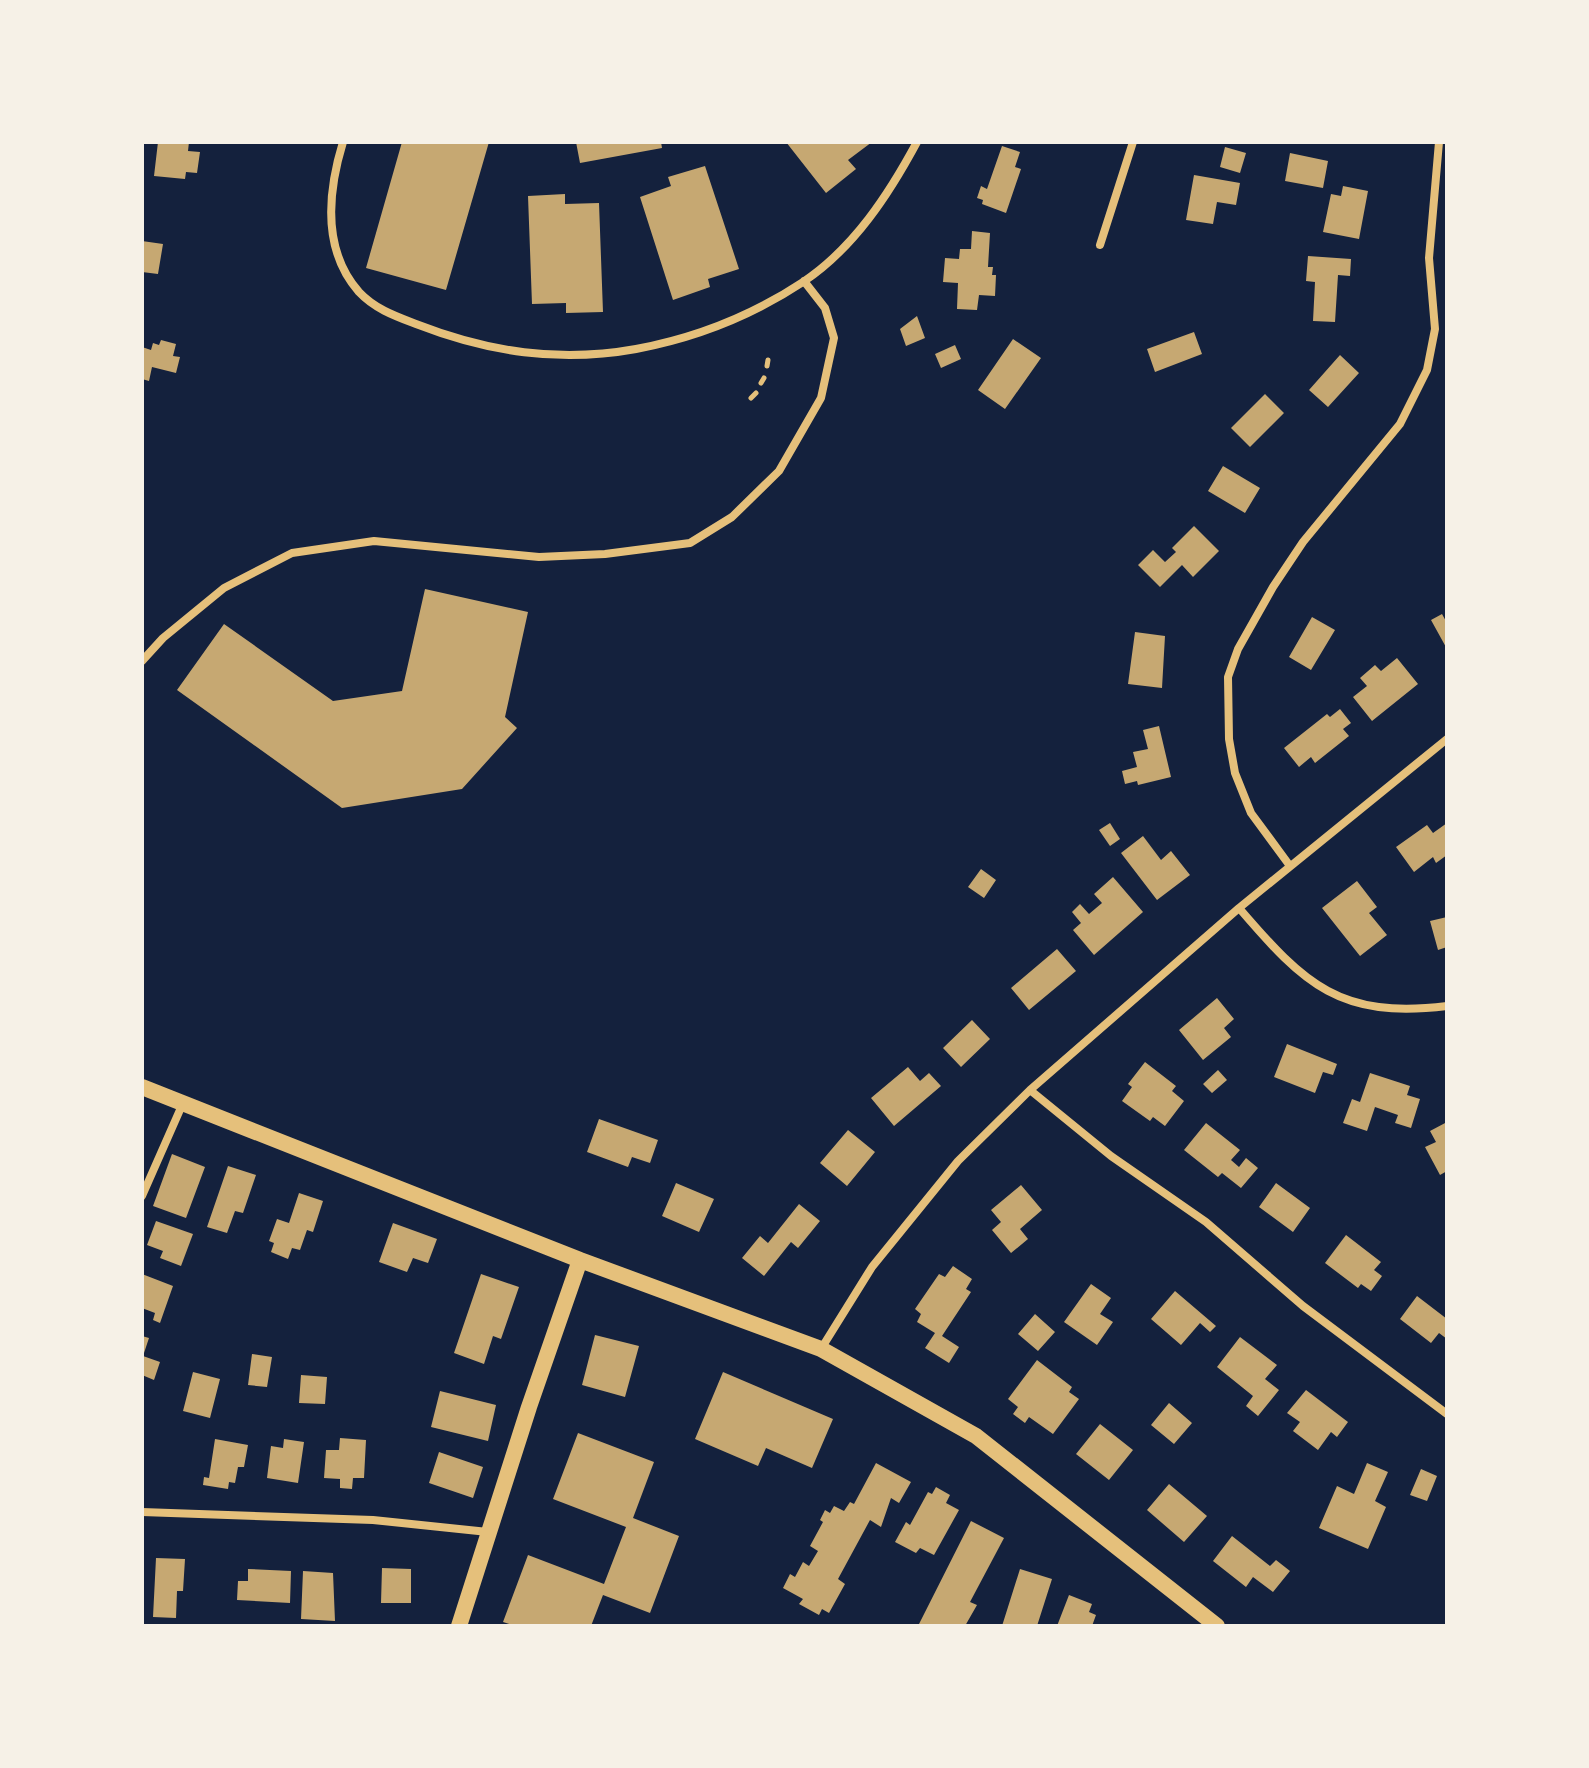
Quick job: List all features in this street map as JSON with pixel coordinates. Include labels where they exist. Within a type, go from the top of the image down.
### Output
[{"type":"main road","points":[[142,1087],[580,1260],[821,1349],[976,1436],[1217,1626]]},
{"type":"main road","points":[[459,1626],[527,1411],[580,1260]]},
{"type":"street","points":[[343,142],[329,212],[340,260],[358,291],[382,311],[458,339],[500,352],[563,356],[634,350],[694,335],[761,307],[804,281],[857,233],[898,178],[917,142]]},
{"type":"street","points":[[1100,245],[1133,142]]},
{"type":"street","points":[[1290,866],[1251,813],[1235,773],[1229,739],[1228,677],[1238,649],[1273,587],[1303,542],[1400,424],[1427,370],[1435,329],[1429,258],[1439,142]]},
{"type":"street","points":[[142,661],[163,638],[224,588],[292,553],[374,541],[539,557],[605,554],[690,543],[732,517],[779,471],[821,398],[834,338],[825,308],[804,281]]},
{"type":"street","points":[[821,1349],[872,1267],[901,1231],[958,1161],[1030,1090],[1239,908],[1447,739]]},
{"type":"street","points":[[1239,908],[1295,971],[1314,986],[1339,998],[1390,1009],[1447,1006]]},
{"type":"street","points":[[1030,1090],[1111,1156],[1206,1222],[1303,1306],[1447,1414]]},
{"type":"street","points":[[142,1196],[183,1103]]},
{"type":"street","points":[[142,1512],[373,1520],[490,1532]]},
{"type":"building","points":[[158,142],[189,142],[188,151],[200,152],[197,173],[186,172],[185,179],[154,176]]},
{"type":"building","points":[[402,142],[489,142],[446,290],[366,268]]},
{"type":"building","points":[[576,142],[661,142],[662,148],[580,163]]},
{"type":"building","points":[[786,142],[872,142],[848,160],[856,169],[826,193]]},
{"type":"building","points":[[1002,146],[1020,152],[1015,167],[1021,169],[1006,213],[982,204],[983,200],[977,198],[981,186],[987,189]]},
{"type":"building","points":[[1225,147],[1246,153],[1240,173],[1220,167]]},
{"type":"building","points":[[1290,153],[1328,161],[1323,188],[1285,181]]},
{"type":"building","points":[[705,166],[739,269],[708,279],[710,287],[673,300],[640,197],[671,186],[668,177]]},
{"type":"building","points":[[1194,175],[1240,183],[1236,205],[1217,202],[1213,224],[1186,220]]},
{"type":"building","points":[[1343,186],[1368,191],[1359,239],[1323,232],[1331,194],[1341,196]]},
{"type":"building","points":[[565,194],[565,204],[599,203],[603,312],[566,313],[566,303],[532,304],[528,196]]},
{"type":"building","points":[[972,231],[990,233],[988,267],[993,267],[992,275],[996,275],[995,296],[979,295],[977,310],[957,309],[958,283],[943,282],[945,258],[959,259],[960,249],[971,249]]},
{"type":"building","points":[[142,241],[163,244],[158,274],[142,272]]},
{"type":"building","points":[[1308,256],[1351,259],[1350,276],[1338,275],[1335,322],[1313,321],[1315,282],[1306,281]]},
{"type":"building","points":[[917,316],[925,338],[906,346],[900,329]]},
{"type":"building","points":[[1194,332],[1202,354],[1155,372],[1147,349]]},
{"type":"building","points":[[1013,339],[1041,358],[1005,409],[978,390]]},
{"type":"building","points":[[161,340],[176,344],[173,356],[180,357],[176,373],[152,367],[149,381],[142,379],[142,347],[151,350],[153,343],[159,345]]},
{"type":"building","points":[[955,345],[961,359],[941,368],[935,354]]},
{"type":"building","points":[[1340,355],[1359,373],[1328,407],[1309,390]]},
{"type":"building","points":[[1265,394],[1284,413],[1250,447],[1231,428]]},
{"type":"building","points":[[1223,466],[1260,488],[1245,513],[1208,491]]},
{"type":"building","points":[[1194,526],[1219,551],[1193,577],[1182,565],[1160,587],[1138,565],[1153,550],[1165,562],[1176,552],[1172,548]]},
{"type":"building","points":[[425,589],[528,612],[505,717],[517,728],[462,789],[342,808],[177,690],[224,624],[333,701],[402,691]]},
{"type":"building","points":[[1442,614],[1447,623],[1447,649],[1431,620]]},
{"type":"building","points":[[1312,617],[1335,630],[1311,670],[1289,657]]},
{"type":"building","points":[[1135,632],[1165,636],[1162,688],[1128,684]]},
{"type":"building","points":[[1397,658],[1418,684],[1372,721],[1353,697],[1367,686],[1360,678],[1375,665],[1381,671]]},
{"type":"building","points":[[1340,709],[1351,723],[1343,729],[1349,736],[1315,763],[1311,757],[1299,767],[1284,748],[1327,714],[1330,717]]},
{"type":"building","points":[[1159,726],[1171,777],[1138,785],[1137,781],[1125,784],[1122,771],[1137,767],[1133,752],[1148,749],[1143,730]]},
{"type":"building","points":[[1110,823],[1120,839],[1110,846],[1099,830]]},
{"type":"building","points":[[1447,823],[1447,855],[1436,863],[1433,857],[1414,872],[1396,847],[1427,825],[1433,833]]},
{"type":"building","points":[[1143,836],[1161,860],[1171,851],[1190,875],[1157,900],[1121,853]]},
{"type":"building","points":[[981,869],[996,880],[984,898],[968,887]]},
{"type":"building","points":[[1113,877],[1143,912],[1094,955],[1073,930],[1081,923],[1072,912],[1080,904],[1089,914],[1102,903],[1094,894]]},
{"type":"building","points":[[1357,881],[1377,907],[1369,913],[1387,935],[1360,956],[1322,908]]},
{"type":"building","points":[[1447,917],[1447,947],[1438,950],[1430,921]]},
{"type":"building","points":[[1057,949],[1076,971],[1029,1010],[1011,988]]},
{"type":"building","points":[[1217,998],[1234,1019],[1224,1028],[1231,1037],[1203,1060],[1179,1030]]},
{"type":"building","points":[[972,1020],[990,1039],[961,1067],[943,1048]]},
{"type":"building","points":[[1287,1044],[1337,1064],[1333,1075],[1323,1072],[1315,1093],[1274,1077]]},
{"type":"building","points":[[1145,1062],[1176,1086],[1172,1091],[1184,1101],[1165,1126],[1153,1117],[1150,1121],[1122,1101],[1132,1087],[1128,1084]]},
{"type":"building","points":[[908,1067],[920,1081],[929,1073],[941,1086],[894,1126],[871,1098]]},
{"type":"building","points":[[1218,1070],[1227,1080],[1212,1093],[1203,1084]]},
{"type":"building","points":[[1370,1073],[1410,1086],[1407,1095],[1420,1099],[1411,1128],[1395,1123],[1398,1115],[1375,1107],[1367,1131],[1343,1123],[1352,1099],[1360,1102]]},
{"type":"building","points":[[599,1119],[658,1140],[650,1163],[632,1157],[628,1167],[587,1152]]},
{"type":"building","points":[[1447,1122],[1447,1171],[1440,1175],[1425,1147],[1436,1142],[1430,1131]]},
{"type":"building","points":[[1206,1123],[1240,1150],[1231,1160],[1239,1167],[1246,1158],[1258,1168],[1241,1188],[1222,1173],[1218,1177],[1184,1150]]},
{"type":"building","points":[[848,1130],[875,1152],[847,1186],[820,1163]]},
{"type":"building","points":[[172,1154],[205,1167],[186,1218],[153,1206]]},
{"type":"building","points":[[228,1166],[256,1175],[243,1213],[235,1211],[227,1233],[207,1227]]},
{"type":"building","points":[[676,1183],[714,1199],[699,1232],[662,1216]]},
{"type":"building","points":[[1276,1183],[1310,1208],[1293,1232],[1259,1207]]},
{"type":"building","points":[[1021,1185],[1042,1210],[1020,1229],[1028,1239],[1011,1253],[992,1230],[1001,1222],[991,1210]]},
{"type":"building","points":[[299,1193],[323,1201],[313,1232],[307,1230],[300,1250],[292,1248],[288,1259],[271,1252],[274,1243],[269,1241],[277,1219],[289,1223]]},
{"type":"building","points":[[799,1204],[820,1221],[798,1248],[791,1242],[764,1276],[742,1258],[760,1236],[768,1243]]},
{"type":"building","points":[[156,1221],[193,1234],[181,1266],[160,1258],[163,1251],[147,1245]]},
{"type":"building","points":[[393,1223],[437,1239],[428,1263],[413,1258],[407,1272],[379,1262]]},
{"type":"building","points":[[1346,1235],[1381,1262],[1374,1270],[1382,1276],[1371,1291],[1361,1284],[1358,1288],[1325,1263]]},
{"type":"building","points":[[953,1266],[972,1279],[966,1289],[971,1292],[942,1336],[959,1347],[949,1363],[925,1348],[935,1333],[917,1322],[921,1314],[915,1309],[939,1274],[945,1277]]},
{"type":"building","points":[[142,1274],[173,1286],[160,1323],[153,1320],[155,1313],[142,1308]]},
{"type":"building","points":[[481,1274],[519,1287],[501,1339],[493,1336],[484,1364],[454,1353]]},
{"type":"building","points":[[1091,1284],[1111,1298],[1100,1314],[1113,1322],[1097,1345],[1064,1322]]},
{"type":"building","points":[[1175,1291],[1216,1326],[1210,1332],[1200,1323],[1181,1345],[1151,1319]]},
{"type":"building","points":[[1417,1296],[1447,1319],[1447,1339],[1439,1333],[1431,1343],[1400,1319]]},
{"type":"building","points":[[1035,1314],[1055,1332],[1038,1351],[1018,1334]]},
{"type":"building","points":[[595,1335],[639,1346],[625,1397],[582,1385]]},
{"type":"building","points":[[142,1336],[149,1338],[143,1356],[160,1362],[154,1380],[142,1375]]},
{"type":"building","points":[[1240,1337],[1277,1365],[1265,1379],[1279,1390],[1258,1416],[1246,1406],[1253,1396],[1217,1367]]},
{"type":"building","points":[[252,1354],[272,1357],[267,1387],[248,1385]]},
{"type":"building","points":[[1037,1360],[1072,1387],[1069,1392],[1079,1399],[1053,1434],[1029,1417],[1025,1423],[1013,1414],[1018,1407],[1008,1399]]},
{"type":"building","points":[[193,1372],[220,1379],[210,1418],[183,1411]]},
{"type":"building","points":[[723,1372],[833,1419],[812,1468],[766,1448],[758,1466],[695,1439]]},
{"type":"building","points":[[301,1375],[327,1377],[325,1404],[299,1403]]},
{"type":"building","points":[[1306,1390],[1348,1422],[1337,1437],[1331,1432],[1318,1450],[1293,1431],[1300,1422],[1287,1413]]},
{"type":"building","points":[[440,1391],[496,1405],[488,1441],[431,1427]]},
{"type":"building","points":[[1169,1403],[1192,1423],[1174,1444],[1151,1425]]},
{"type":"building","points":[[1100,1424],[1133,1450],[1109,1480],[1076,1454]]},
{"type":"building","points":[[578,1433],[654,1462],[633,1518],[679,1536],[650,1613],[603,1595],[591,1626],[515,1626],[503,1622],[528,1555],[604,1584],[626,1527],[553,1499]]},
{"type":"building","points":[[340,1438],[366,1440],[364,1478],[353,1478],[352,1489],[340,1488],[340,1479],[324,1478],[326,1450],[339,1450]]},
{"type":"building","points":[[215,1439],[248,1445],[244,1467],[238,1467],[235,1483],[229,1482],[228,1489],[203,1485],[204,1477],[209,1478]]},
{"type":"building","points":[[284,1439],[304,1442],[298,1483],[267,1478],[271,1446],[283,1448]]},
{"type":"building","points":[[439,1452],[483,1467],[473,1498],[429,1483]]},
{"type":"building","points":[[876,1463],[911,1482],[899,1503],[891,1498],[881,1527],[870,1520],[838,1579],[845,1584],[829,1613],[822,1609],[819,1615],[799,1604],[803,1599],[783,1588],[790,1574],[795,1577],[803,1562],[809,1566],[818,1551],[810,1546],[823,1522],[820,1520],[825,1510],[830,1513],[834,1506],[844,1511],[850,1502],[854,1504]]},
{"type":"building","points":[[1367,1463],[1388,1472],[1375,1501],[1386,1507],[1368,1549],[1319,1528],[1337,1486],[1354,1494]]},
{"type":"building","points":[[1421,1469],[1437,1476],[1427,1501],[1410,1495]]},
{"type":"building","points":[[1169,1484],[1207,1516],[1184,1542],[1147,1510]]},
{"type":"building","points":[[936,1487],[950,1495],[946,1503],[959,1510],[934,1555],[920,1548],[916,1553],[895,1542],[906,1522],[910,1525],[928,1492],[932,1494]]},
{"type":"building","points":[[971,1521],[1004,1538],[970,1602],[977,1605],[965,1626],[918,1626]]},
{"type":"building","points":[[1232,1536],[1270,1566],[1276,1560],[1290,1571],[1273,1592],[1253,1577],[1246,1587],[1213,1561]]},
{"type":"building","points":[[156,1558],[185,1559],[183,1591],[177,1591],[176,1618],[153,1617]]},
{"type":"building","points":[[382,1568],[411,1569],[411,1603],[381,1603]]},
{"type":"building","points":[[248,1569],[291,1571],[290,1603],[237,1600],[238,1581],[248,1581]]},
{"type":"building","points":[[1020,1569],[1052,1579],[1037,1626],[1002,1626]]},
{"type":"building","points":[[303,1571],[333,1573],[335,1621],[301,1619]]},
{"type":"building","points":[[1069,1595],[1092,1604],[1089,1612],[1096,1615],[1092,1626],[1057,1626]]}]
